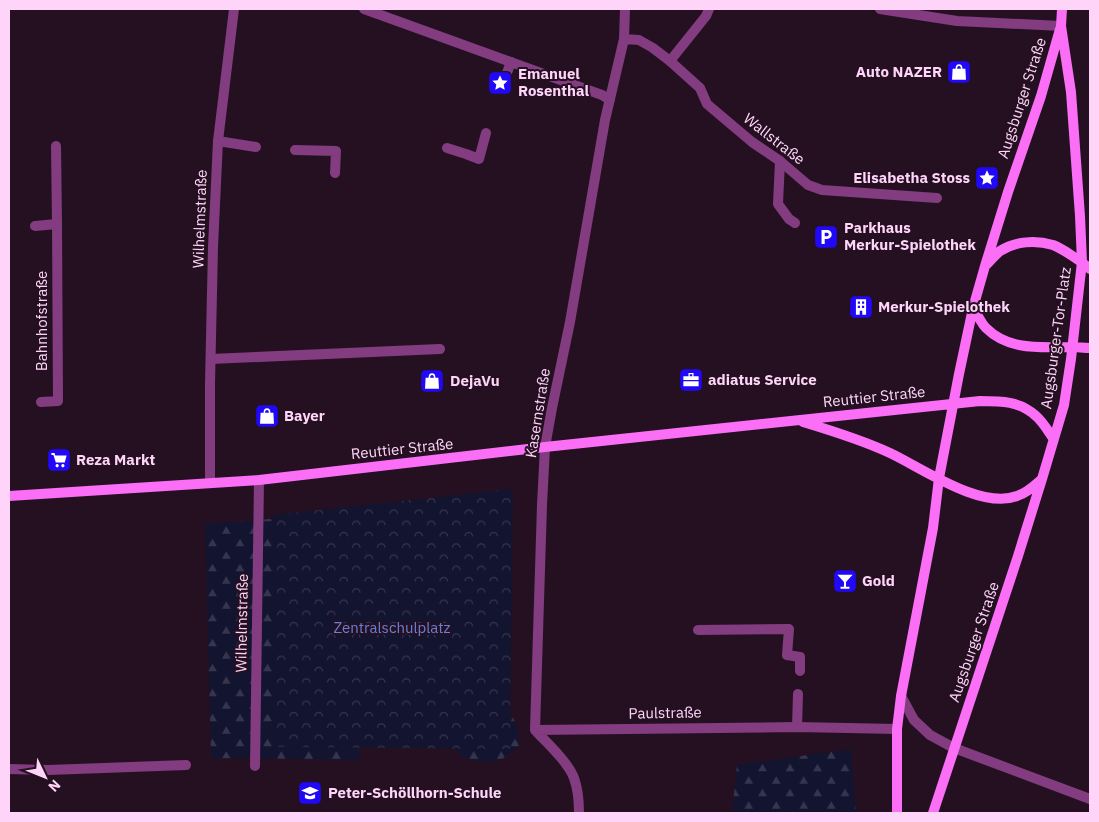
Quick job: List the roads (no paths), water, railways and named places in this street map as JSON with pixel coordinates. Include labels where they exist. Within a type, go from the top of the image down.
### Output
[{"type":"main road","name":"Augsburger Straße","points":[[1062,9],[1062,26],[1071,92],[1080,216],[1086,265]]},
{"type":"main road","name":"Augsburger Straße","points":[[985,266],[1062,26]]},
{"type":"main road","name":"Augsburger-Tor-Platz","points":[[985,266],[999,252],[1019,242],[1034,242],[1054,246],[1086,265],[1064,404],[1042,479]]},
{"type":"main road","points":[[897,813],[897,729],[901,696],[932,528],[938,478],[959,374],[985,266]]},
{"type":"main road","points":[[974,308],[986,328],[1004,341],[1021,346],[1044,348],[1090,348]]},
{"type":"main road","points":[[953,404],[1006,401],[1022,407],[1036,416],[1053,438]]},
{"type":"main road","name":"Reuttier Straße","points":[[9,496],[258,480],[953,404]]},
{"type":"main road","name":"Reuttier Straße","points":[[798,420],[859,439],[891,453],[938,478]]},
{"type":"main road","points":[[938,478],[975,495],[990,498],[1015,497],[1028,491],[1042,479]]},
{"type":"main road","name":"Augsburger Straße","points":[[933,813],[1042,479]]},
{"type":"street","name":"Wilhelmstraße","points":[[210,483],[213,247],[218,141],[234,9]]},
{"type":"street","points":[[364,9],[602,95],[610,100]]},
{"type":"street","name":"Kasernstraße","points":[[535,730],[542,504],[546,447],[606,120],[624,39],[625,9]]},
{"type":"street","points":[[670,61],[710,9]]},
{"type":"street","points":[[880,9],[957,21],[1062,26]]},
{"type":"street","name":"Wallstraße","points":[[624,39],[639,40],[654,48],[700,88],[708,104],[752,142],[808,185],[822,190],[937,198]]},
{"type":"street","points":[[501,89],[511,62]]},
{"type":"street","points":[[447,148],[479,159],[486,133]]},
{"type":"street","points":[[218,141],[256,147]]},
{"type":"street","name":"Bahnhofstraße","points":[[41,402],[58,401],[56,146]]},
{"type":"street","points":[[295,150],[336,146],[335,173]]},
{"type":"street","points":[[780,162],[778,204],[795,223]]},
{"type":"street","points":[[35,226],[57,224]]},
{"type":"street","points":[[211,359],[440,350]]},
{"type":"street","name":"Wilhelmstraße","points":[[255,766],[258,480]]},
{"type":"street","points":[[698,630],[789,629],[787,655],[800,657],[800,671]]},
{"type":"street","points":[[797,727],[798,694]]},
{"type":"street","points":[[901,696],[914,720],[930,735],[954,748],[1090,799]]},
{"type":"street","name":"Paulstraße","points":[[535,730],[797,727],[897,729]]},
{"type":"street","points":[[535,730],[567,766],[574,777],[579,813]]},
{"type":"street","points":[[9,769],[48,770],[186,765]]},
{"type":"place","name":"Auto NAZER","points":[[959,72]]},
{"type":"place","name":"Emanuel Rosenthal","points":[[500,83]]},
{"type":"place","name":"Elisabetha Stoss","points":[[987,178]]},
{"type":"place","name":"Parkhaus Merkur-Spielothek","points":[[826,237]]},
{"type":"place","name":"Merkur-Spielothek","points":[[861,307]]},
{"type":"place","name":"adiatus Service","points":[[691,380]]},
{"type":"place","name":"DejaVu","points":[[432,381]]},
{"type":"place","name":"Bayer","points":[[267,416]]},
{"type":"place","name":"Reza Markt","points":[[59,460]]},
{"type":"place","name":"Gold","points":[[845,581]]},
{"type":"place","name":"Peter-Schöllhorn-Schule","points":[[310,793]]},
{"type":"park label","name":"Zentralschulplatz","points":[[392,628]]}]
